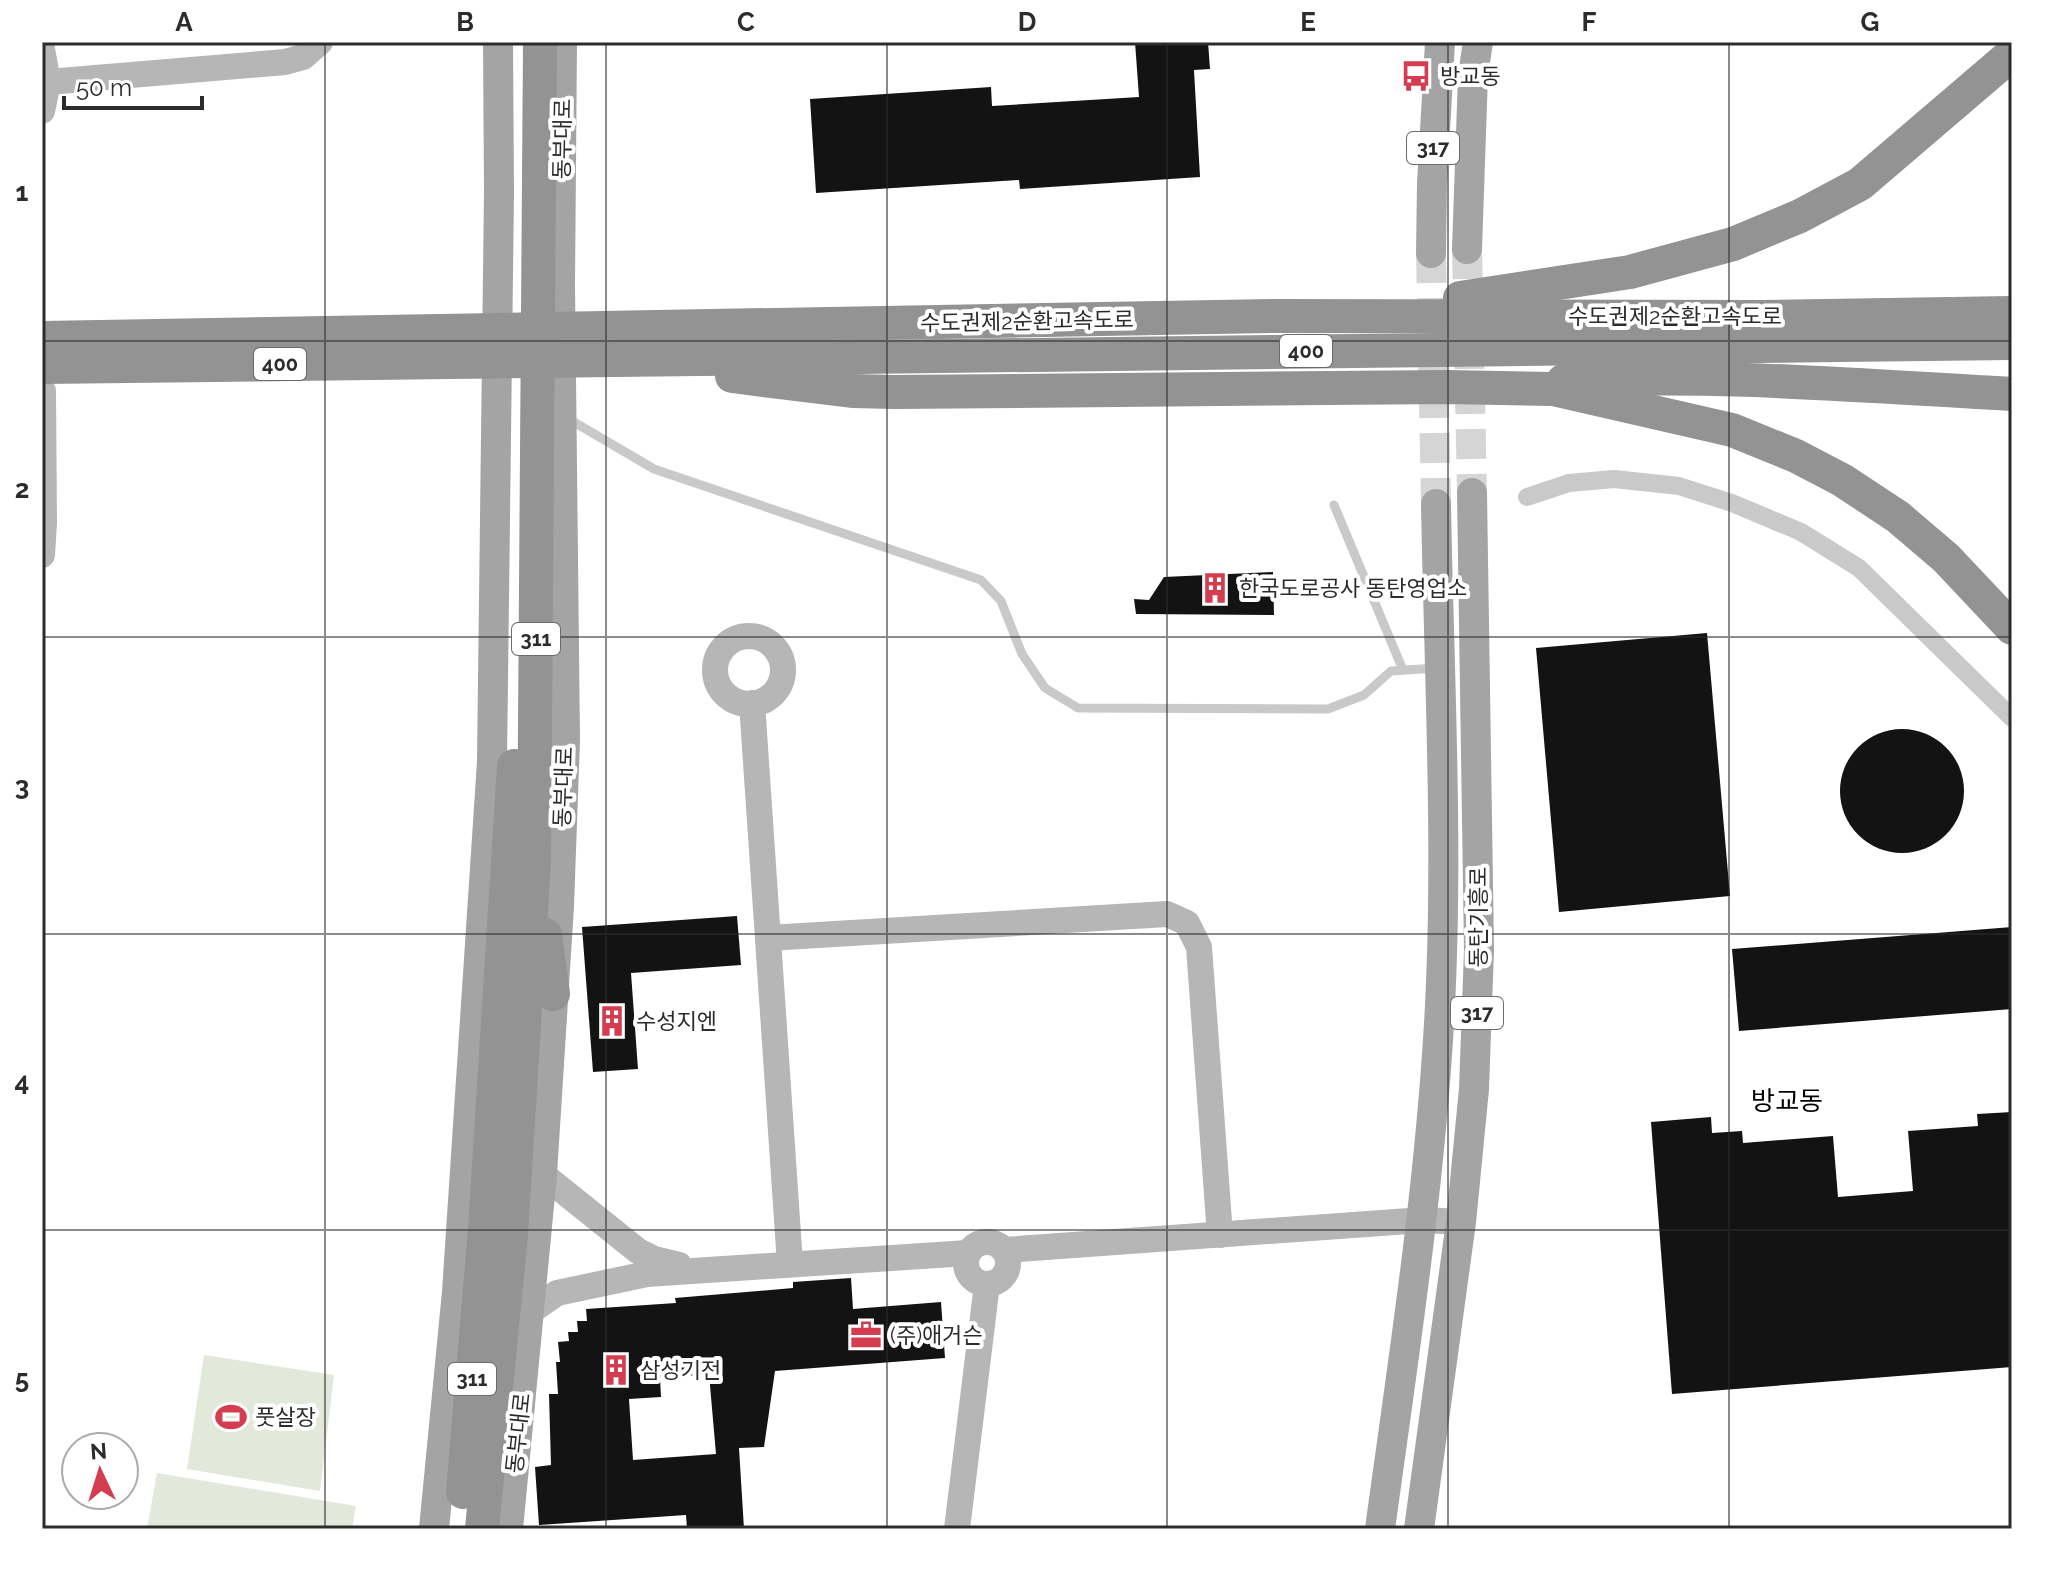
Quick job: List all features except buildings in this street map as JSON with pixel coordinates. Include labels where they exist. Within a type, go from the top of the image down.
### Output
[{"type":"highway","name":"동부대로","points":[[459,1529],[485,1229],[517,710],[519,42]]},
{"type":"highway","name":"동부대로","points":[[482,1529],[511,1235],[534,862],[540,42]]},
{"type":"highway","points":[[1860,184],[2012,54]]},
{"type":"highway","points":[[1274,316],[1534,289],[1630,272],[1733,244],[1800,216],[1860,184],[2012,70]]},
{"type":"highway","name":"수도권제2순환고속도로","points":[[600,345],[1274,316],[1762,317],[2012,313]]},
{"type":"highway","name":"수도권제2순환고속도로","points":[[42,338],[65,357],[600,345],[2012,343]]},
{"type":"highway","points":[[600,345],[852,391],[1553,389],[1732,430],[1796,456],[1842,480],[1898,517],[1946,558],[2012,628]]},
{"type":"highway","points":[[1447,387],[1637,377],[1738,379],[2012,394]]},
{"type":"highway","points":[[457,1292],[472,1175],[481,1002],[511,817]]},
{"type":"highway","points":[[534,862],[553,994]]},
{"type":"main road","points":[[434,1529],[457,1292],[492,762],[498,42]]},
{"type":"main road","name":"동부대로","points":[[508,1529],[531,1311],[559,906],[565,740],[561,414],[562,42]]},
{"type":"main road","name":"317","points":[[1431,253],[1440,42]]},
{"type":"main road","name":"317","points":[[1467,249],[1470,130],[1478,42]]},
{"type":"main road","name":"동탄기흥로","points":[[1419,1529],[1461,1222],[1474,1089],[1479,950],[1472,493]]},
{"type":"main road","name":"동탄기흥로","points":[[1380,1529],[1423,1220],[1442,956],[1436,504]]},
{"type":"street","points":[[48,82],[285,62],[303,57],[320,42]]},
{"type":"street","points":[[42,49],[48,82],[42,111]]},
{"type":"street","points":[[42,555],[43,391]]},
{"type":"street","points":[[1527,497],[1569,483],[1614,479],[1679,486],[1732,503],[1801,532],[1859,568],[2012,718]]},
{"type":"street","points":[[752,703],[790,1264]]},
{"type":"street","points":[[768,938],[1167,914],[1187,923],[1199,947],[1220,1235]]},
{"type":"street","points":[[542,1174],[638,1251],[654,1259],[698,1270]]},
{"type":"street","points":[[1004,1250],[1423,1220],[1461,1222]]},
{"type":"street","points":[[993,1242],[1004,1250],[1009,1262],[1005,1275],[994,1283],[981,1283],[969,1275],[966,1260],[973,1247],[993,1242]]},
{"type":"street","points":[[531,1311],[557,1293],[647,1274],[968,1253]]},
{"type":"street","points":[[957,1529],[987,1284]]},
{"type":"lane","points":[[561,414],[654,469],[981,580],[1001,601],[1022,654],[1045,688],[1078,708],[1328,709],[1364,695],[1391,671],[1439,668]]},
{"type":"lane","points":[[1334,505],[1403,670]]},
{"type":"shaded area","points":[[204,1355],[334,1375],[320,1491],[187,1469]]},
{"type":"shaded area","points":[[157,1473],[356,1506],[352,1529],[147,1529]]},
{"type":"tunnel","points":[[1467,249],[1472,493]]},
{"type":"tunnel","points":[[1431,253],[1436,504]]},
{"type":"place","name":"방교동","points":[[1416,76]]},
{"type":"place","name":"한국도로공사 동탄영업소","points":[[1215,588]]},
{"type":"place","name":"수성지엔","points":[[612,1021]]},
{"type":"place","name":"(주)애거슨","points":[[866,1335]]},
{"type":"place","name":"삼성기전","points":[[616,1370]]},
{"type":"place","name":"풋살장","points":[[231,1417]]},
{"type":"district","name":"방교동","points":[[1787,1101]]}]
